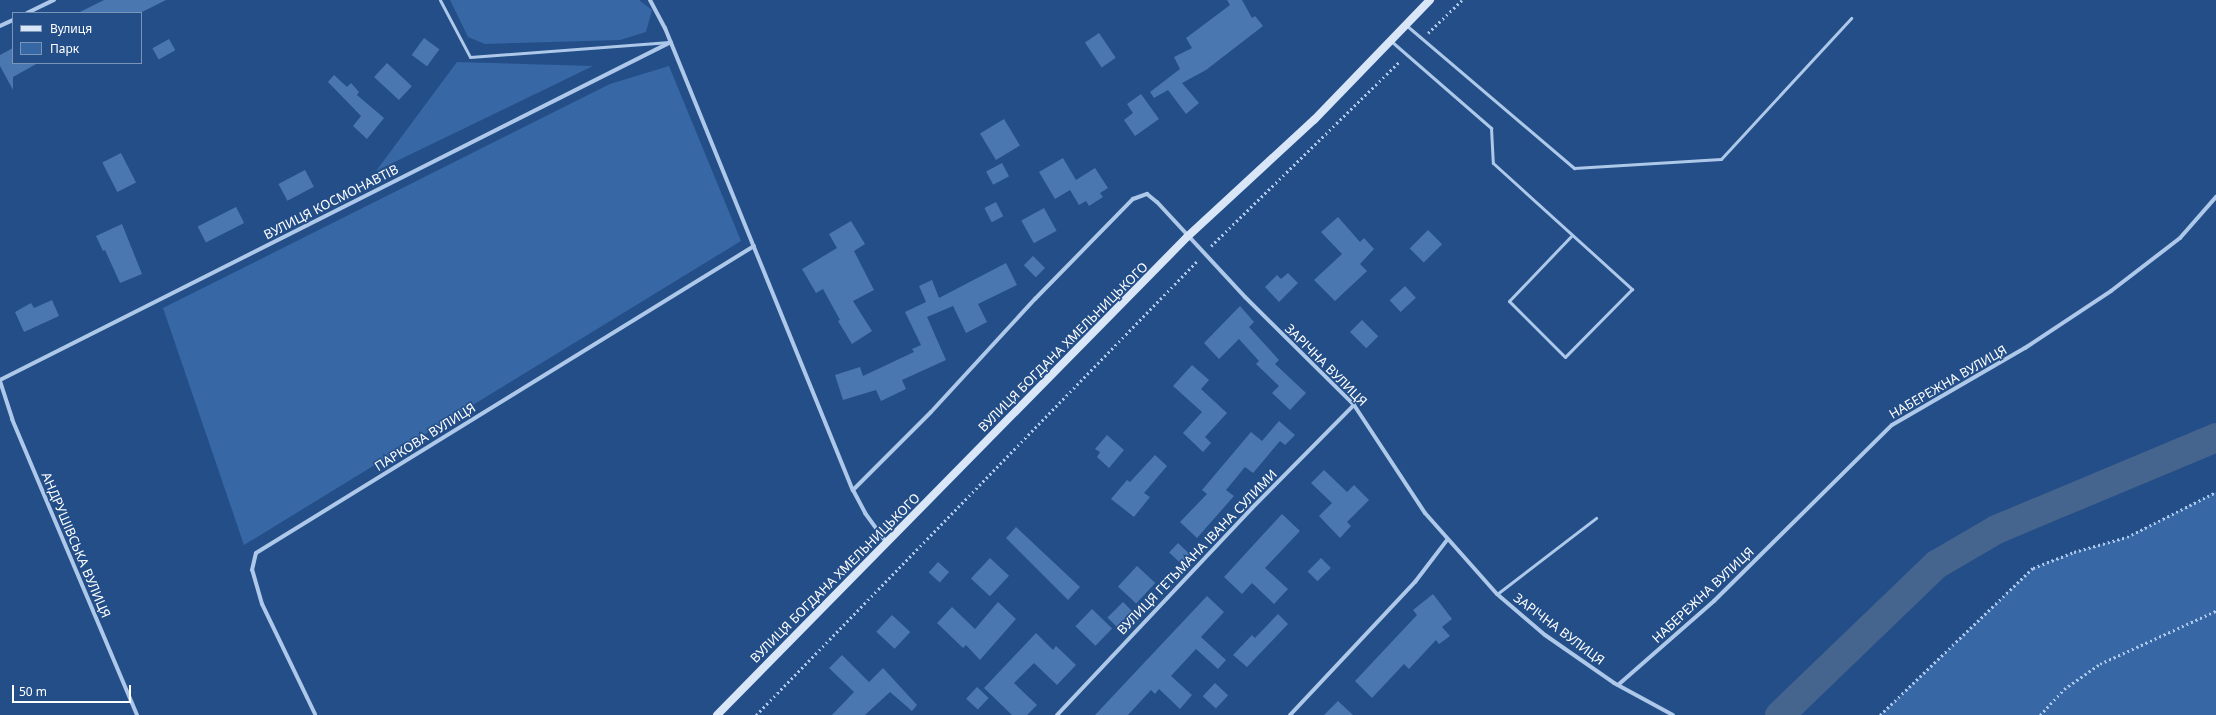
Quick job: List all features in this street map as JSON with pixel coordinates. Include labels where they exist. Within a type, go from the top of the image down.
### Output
[{"type":"main road","name":"ВУЛИЦЯ БОГДАНА ХМЕЛЬНИЦЬКОГО","points":[[717,715],[1187,237],[1314,120],[1430,0]]},
{"type":"street","points":[[29,12],[54,0]]},
{"type":"street","points":[[650,0],[671,42],[853,490],[865,512],[886,543]]},
{"type":"street","points":[[0,26],[12,20]]},
{"type":"street","name":"ВУЛИЦЯ КОСМОНАВТІВ","points":[[0,381],[671,42]]},
{"type":"street","name":"ЗАРІЧНА ВУЛИЦЯ","points":[[853,490],[931,412],[1035,299],[1133,199],[1147,194],[1152,197],[1203,254],[1354,404],[1374,432],[1411,493],[1447,540],[1497,594],[1545,635],[1618,685],[1673,715]]},
{"type":"street","name":"НАБЕРЕЖНА ВУЛИЦЯ","points":[[1618,685],[1714,601],[1892,425],[2025,348],[2111,290],[2180,238],[2216,196]]},
{"type":"street","name":"ПАРКОВА ВУЛИЦЯ","points":[[316,714],[262,604],[252,570],[256,553],[754,246]]},
{"type":"street","name":"АНДРУШІВСЬКА ВУЛИЦЯ","points":[[0,381],[12,419],[136,715]]},
{"type":"street","name":"ВУЛИЦЯ ГЕТЬМАНА ІВАНА СУЛИМИ","points":[[1057,715],[1252,508],[1354,404]]},
{"type":"street","points":[[1290,715],[1415,582],[1447,540]]},
{"type":"lane","points":[[440,0],[470,57],[671,42]]},
{"type":"lane","points":[[1406,25],[1574,168],[1721,159],[1850,18]]},
{"type":"lane","points":[[1391,41],[1490,128],[1493,163],[1632,288],[1565,357],[1509,301],[1572,235]]},
{"type":"lane","points":[[1497,594],[1596,518]]},
{"type":"path","points":[[1422,39],[1462,0]]},
{"type":"path","points":[[756,715],[1203,254],[1406,55]]},
{"type":"path","points":[[1880,715],[2033,568],[2074,552],[2126,537],[2216,492]]},
{"type":"path","points":[[2040,715],[2064,689],[2100,664],[2216,611]]},
{"type":"green space","points":[[450,0],[639,0],[652,10],[646,32],[620,40],[485,44],[468,37]]},
{"type":"green space","points":[[457,62],[593,66],[376,171]]},
{"type":"green space","points":[[669,66],[741,241],[244,545],[163,308],[610,84]]},
{"type":"green space","points":[[2216,492],[2216,715],[1880,715],[2033,568],[2074,552],[2127,537]]},
{"type":"building","points":[[104,0],[166,0],[142,12],[80,12]]},
{"type":"building","points":[[1227,0],[1242,0],[1252,18],[1255,16],[1263,26],[1206,70],[1182,83],[1199,103],[1186,114],[1168,90],[1154,98],[1150,92],[1180,69],[1174,57],[1192,48],[1186,38],[1230,5]]},
{"type":"building","points":[[1099,33],[1116,58],[1102,67],[1085,43]]},
{"type":"building","points":[[424,38],[439,49],[427,66],[412,55]]},
{"type":"building","points":[[169,39],[175,50],[159,60],[152,48]]},
{"type":"building","points":[[12,49],[12,64],[36,64],[13,77],[13,90],[0,66],[0,55]]},
{"type":"building","points":[[387,63],[412,86],[399,100],[374,77]]},
{"type":"building","points":[[334,75],[347,87],[351,83],[359,92],[357,95],[384,118],[367,139],[353,126],[361,116],[328,82]]},
{"type":"building","points":[[1141,94],[1159,119],[1135,136],[1124,120],[1133,113],[1127,104]]},
{"type":"building","points":[[1004,119],[1020,146],[996,160],[980,133]]},
{"type":"building","points":[[121,153],[136,182],[117,192],[102,163]]},
{"type":"building","points":[[1063,158],[1076,180],[1095,168],[1108,188],[1100,193],[1103,197],[1089,206],[1086,201],[1079,205],[1070,190],[1055,199],[1039,172]]},
{"type":"building","points":[[1002,163],[1009,176],[993,185],[986,171]]},
{"type":"building","points":[[305,170],[314,187],[287,201],[279,184]]},
{"type":"building","points":[[996,202],[1003,216],[992,222],[984,208]]},
{"type":"building","points":[[236,207],[244,223],[206,243],[198,227]]},
{"type":"building","points":[[1044,208],[1057,231],[1034,243],[1021,221]]},
{"type":"building","points":[[1338,217],[1360,242],[1364,238],[1374,249],[1360,264],[1367,271],[1335,301],[1314,280],[1342,254],[1321,232]]},
{"type":"building","points":[[851,221],[865,244],[854,251],[874,290],[853,301],[872,331],[852,344],[838,321],[840,320],[823,289],[816,293],[802,269],[837,248],[829,234]]},
{"type":"building","points":[[122,224],[142,274],[120,283],[105,250],[103,251],[96,236]]},
{"type":"building","points":[[1428,230],[1442,244],[1424,263],[1410,248]]},
{"type":"building","points":[[1033,256],[1045,268],[1036,277],[1024,265]]},
{"type":"building","points":[[1006,263],[1017,285],[978,304],[987,322],[966,333],[953,306],[927,317],[946,360],[902,380],[906,389],[881,401],[876,390],[843,400],[835,375],[860,367],[863,376],[914,352],[912,349],[921,345],[905,312],[926,302],[919,286],[932,280],[939,298]]},
{"type":"building","points":[[1288,273],[1298,283],[1279,302],[1265,287],[1277,275],[1281,279]]},
{"type":"building","points":[[1405,286],[1416,298],[1401,312],[1390,300]]},
{"type":"building","points":[[52,300],[59,316],[24,332],[15,312],[31,303],[34,308]]},
{"type":"building","points":[[1240,306],[1254,322],[1249,327],[1279,360],[1275,364],[1306,393],[1290,410],[1272,393],[1279,386],[1256,364],[1259,361],[1239,339],[1219,359],[1204,343]]},
{"type":"building","points":[[1362,320],[1378,336],[1366,348],[1350,332]]},
{"type":"building","points":[[1192,365],[1209,380],[1201,389],[1227,413],[1205,437],[1211,443],[1203,452],[1183,433],[1202,412],[1173,386]]},
{"type":"building","points":[[1279,421],[1295,435],[1285,445],[1280,441],[1253,473],[1245,467],[1226,490],[1234,496],[1197,538],[1180,522],[1207,494],[1202,490],[1251,432],[1262,441]]},
{"type":"building","points":[[1107,435],[1124,450],[1109,468],[1097,457],[1100,452],[1095,449]]},
{"type":"building","points":[[1155,455],[1167,466],[1144,493],[1150,497],[1134,517],[1111,499],[1127,480],[1130,482]]},
{"type":"building","points":[[1324,470],[1347,492],[1354,485],[1369,500],[1347,522],[1351,526],[1340,538],[1319,516],[1332,503],[1311,483]]},
{"type":"building","points":[[1282,514],[1300,531],[1265,568],[1288,589],[1274,604],[1252,583],[1242,594],[1224,577]]},
{"type":"building","points":[[1016,527],[1080,587],[1068,600],[1006,538]]},
{"type":"building","points":[[1178,543],[1190,554],[1181,563],[1169,553]]},
{"type":"building","points":[[990,558],[1009,576],[990,596],[971,578]]},
{"type":"building","points":[[1321,558],[1331,568],[1317,581],[1308,571]]},
{"type":"building","points":[[938,562],[949,572],[940,582],[929,572]]},
{"type":"building","points":[[1137,566],[1155,583],[1136,604],[1118,586]]},
{"type":"building","points":[[1433,594],[1452,619],[1442,627],[1450,636],[1439,644],[1436,640],[1409,669],[1404,664],[1372,698],[1355,681],[1417,615],[1413,610]]},
{"type":"building","points":[[1207,596],[1224,612],[1201,637],[1226,660],[1218,669],[1196,649],[1171,676],[1192,695],[1180,709],[1159,689],[1155,694],[1151,690],[1128,715],[1095,715]]},
{"type":"building","points":[[998,602],[1016,619],[980,660],[966,645],[963,648],[937,623],[952,607],[975,629]]},
{"type":"building","points":[[1123,602],[1132,611],[1117,627],[1107,618]]},
{"type":"building","points":[[1092,609],[1112,628],[1095,646],[1075,626]]},
{"type":"building","points":[[1278,614],[1288,624],[1247,667],[1233,655],[1252,635],[1255,638]]},
{"type":"building","points":[[892,615],[910,632],[895,649],[876,632]]},
{"type":"building","points":[[1036,633],[1053,650],[1056,646],[1076,665],[1057,685],[1034,663],[1014,683],[1037,705],[1027,715],[1012,715],[984,688]]},
{"type":"building","points":[[842,655],[869,682],[883,668],[917,705],[912,711],[890,692],[865,715],[832,715],[854,692],[829,668]]},
{"type":"building","points":[[1215,683],[1228,695],[1216,708],[1203,696]]},
{"type":"building","points":[[977,687],[989,698],[978,710],[966,699]]},
{"type":"building","points":[[1338,701],[1353,715],[1324,715]]},
{"type":"waterway","points":[[1779,715],[1936,564],[1996,529],[2216,437]]}]
